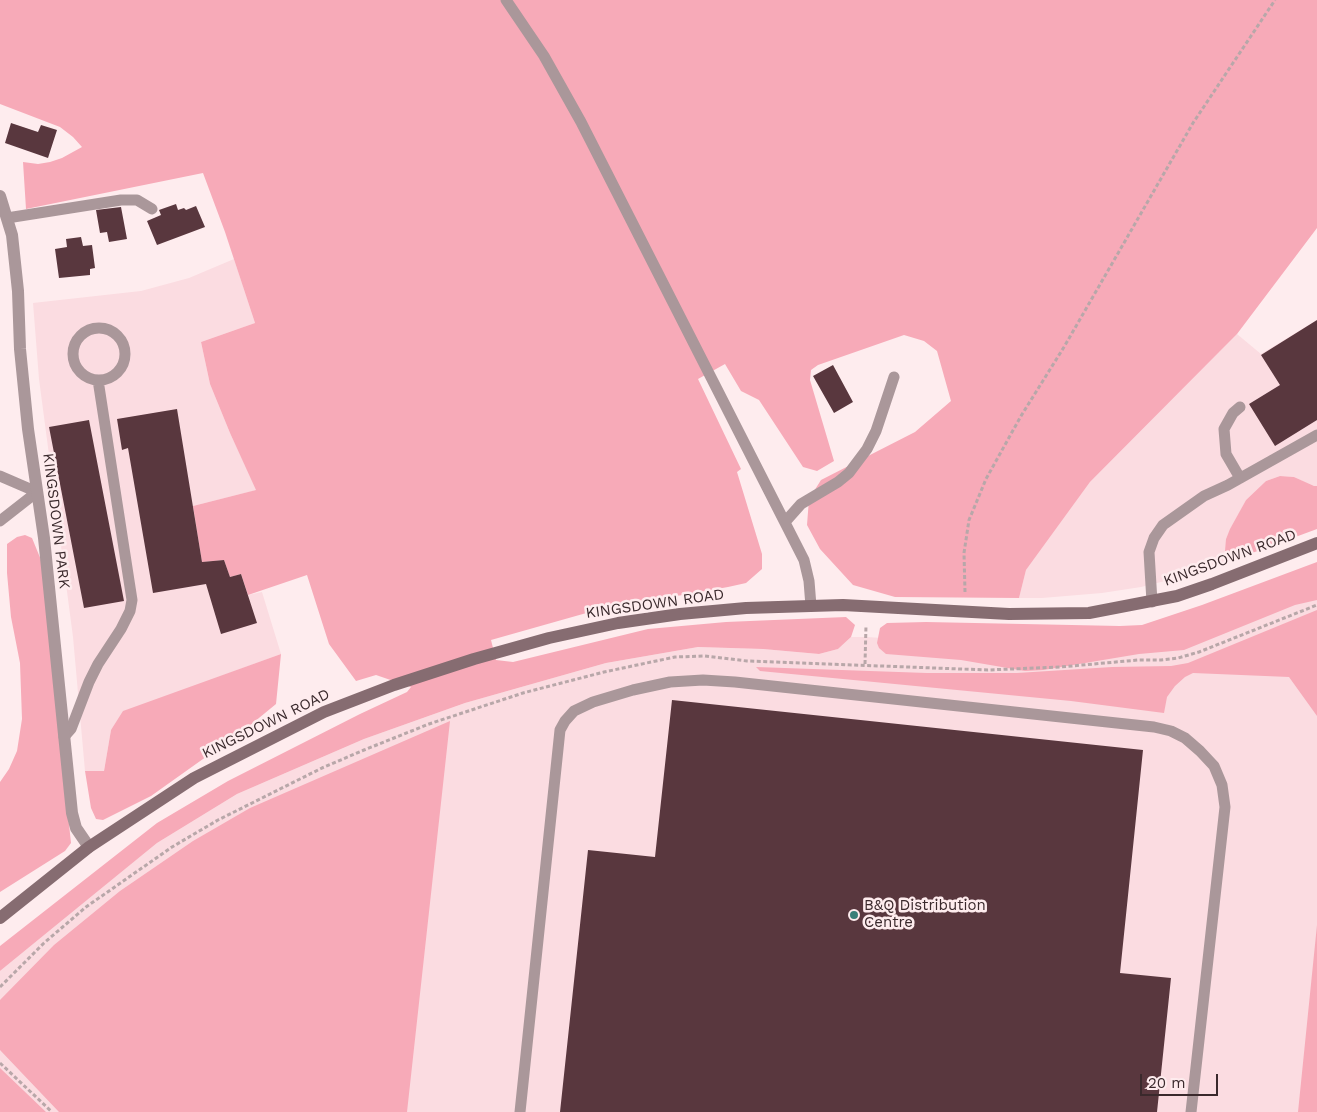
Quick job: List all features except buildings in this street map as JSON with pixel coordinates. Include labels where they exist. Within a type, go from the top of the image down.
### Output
[{"type":"main road","name":"KINGSDOWN ROAD","points":[[0,918],[89,847],[194,778],[324,712],[394,685],[474,659],[549,638],[618,623],[680,614],[746,608],[866,606],[1017,614],[1090,613],[1177,596],[1317,543]]},
{"type":"street","name":"KINGSDOWN PARK","points":[[0,196],[12,235],[28,428],[44,538],[72,813],[76,828],[89,847]]},
{"type":"lane","points":[[506,0],[544,56],[581,122],[785,522],[804,560],[809,581],[811,606]]},
{"type":"lane","points":[[7,218],[121,200],[137,200],[152,209]]},
{"type":"lane","points":[[101,329],[117,336],[125,352],[121,368],[115,375],[107,379],[98,380],[90,379],[78,369],[73,354],[78,338],[92,330],[101,329]]},
{"type":"lane","points":[[785,522],[802,504],[849,473],[867,449],[876,431],[894,378]]},
{"type":"lane","points":[[64,737],[71,729],[89,682],[130,611],[132,600],[98,380]]},
{"type":"lane","points":[[1240,407],[1233,413],[1224,429],[1226,454],[1240,478]]},
{"type":"lane","points":[[1152,602],[1149,552],[1154,538],[1162,526],[1204,496],[1317,435]]},
{"type":"lane","points":[[0,476],[37,492],[0,521]]},
{"type":"lane","points":[[520,1112],[560,730],[565,720],[574,711],[593,702],[633,690],[670,682],[703,680],[1154,727],[1171,731],[1185,738],[1200,751],[1214,766],[1222,786],[1225,807],[1191,1112]]},
{"type":"path","points":[[966,612],[964,553],[969,520],[986,479],[1021,416],[1064,347],[1194,123],[1275,0]]},
{"type":"path","points":[[0,987],[44,943],[86,907],[172,847],[218,820],[314,772],[429,724],[523,693],[604,672],[674,657],[705,656],[747,661],[1012,670],[1123,660],[1161,660],[1178,658],[1199,652],[1317,605]]},
{"type":"path","points":[[865,664],[866,606]]},
{"type":"path","points":[[0,1063],[52,1112]]},
{"type":"shaded area","points":[[0,0],[1317,0],[1317,228],[1237,334],[1090,482],[1026,570],[1019,598],[895,597],[853,585],[820,549],[807,525],[809,499],[821,480],[915,432],[951,401],[937,351],[924,341],[904,335],[818,365],[811,370],[810,380],[834,461],[817,471],[803,467],[759,400],[741,391],[725,364],[698,379],[741,469],[737,472],[762,554],[762,569],[746,583],[597,610],[491,640],[496,660],[513,662],[648,629],[726,622],[846,617],[855,625],[851,637],[838,649],[819,654],[763,649],[698,647],[606,663],[465,703],[364,739],[237,794],[157,843],[0,971],[0,946],[157,823],[228,781],[407,692],[411,687],[376,675],[356,681],[329,644],[307,575],[248,595],[241,574],[230,577],[224,560],[202,562],[193,506],[256,490],[210,384],[201,342],[255,323],[225,232],[203,173],[26,209],[23,162],[38,164],[50,162],[82,147],[60,127],[0,104]]},
{"type":"shaded area","points":[[234,259],[255,323],[201,342],[210,384],[230,433],[257,490],[193,506],[224,560],[241,574],[248,595],[262,592],[281,654],[213,679],[111,730],[104,771],[85,771],[73,637],[39,379],[33,303],[141,291],[189,278]]},
{"type":"shaded area","points":[[1317,320],[1317,486],[1314,487],[1294,477],[1280,476],[1266,481],[1246,500],[1226,539],[1232,555],[1244,556],[1181,577],[1141,587],[1102,593],[1019,598],[1026,570],[1090,482],[1237,334],[1261,354]]},
{"type":"shaded area","points":[[1280,476],[1294,477],[1317,486],[1317,529],[1244,556],[1232,555],[1225,551],[1226,539],[1230,529],[1246,500],[1266,481]]},
{"type":"shaded area","points":[[25,535],[32,538],[41,560],[71,843],[65,851],[0,892],[0,782],[9,769],[17,751],[22,719],[20,663],[11,617],[7,573],[7,544],[17,537]]},
{"type":"shaded area","points":[[1317,562],[1317,600],[1295,605],[1184,650],[1139,654],[1043,670],[1025,671],[961,660],[886,654],[879,648],[877,643],[880,628],[887,623],[1142,625],[1202,605]]},
{"type":"shaded area","points":[[1317,585],[1317,1112],[0,1112],[0,971],[157,843],[237,794],[364,739],[465,703],[606,663],[698,647],[763,649],[819,654],[838,649],[851,637],[867,637],[1077,651]]},
{"type":"shaded area","points":[[1317,610],[1317,716],[1289,677],[1193,673],[1175,686],[1167,697],[1164,713],[1071,701],[760,671],[756,667],[927,673],[1017,673],[1112,667],[1171,666],[1188,663]]},
{"type":"shaded area","points":[[281,654],[276,704],[248,727],[151,796],[103,820],[96,819],[91,808],[85,771],[104,771],[111,730],[123,711]]},
{"type":"shaded area","points":[[450,721],[407,1112],[59,1112],[0,1050],[0,1000],[54,945],[120,891],[193,841],[250,808]]},
{"type":"shaded area","points":[[1317,925],[1317,1112],[1298,1112]]},
{"type":"shaded area","points":[[0,1068],[46,1112],[0,1112]]},
{"type":"place","name":"B&Q Distribution Centre","points":[[854,915]]}]
